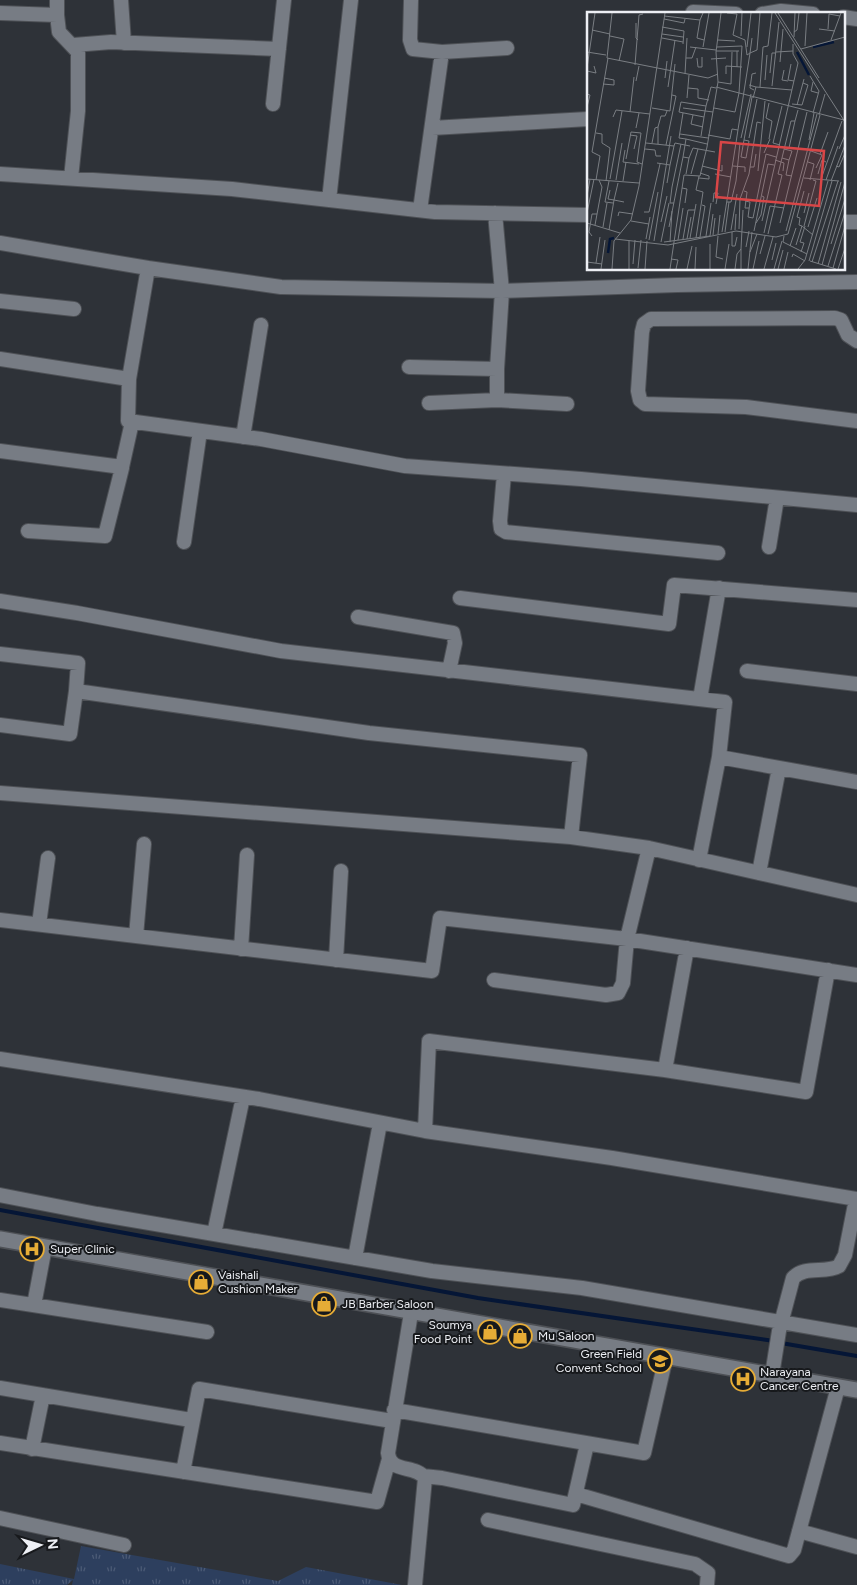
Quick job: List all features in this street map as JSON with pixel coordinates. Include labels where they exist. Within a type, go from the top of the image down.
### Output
[{"type":"street","points":[[57,0],[59,32],[74,45],[78,52],[78,111],[71,178]]},
{"type":"street","points":[[121,0],[124,43]]},
{"type":"street","points":[[273,104],[284,0]]},
{"type":"street","points":[[329,200],[351,0]]},
{"type":"street","points":[[412,0],[411,47],[416,50],[442,52],[507,48]]},
{"type":"street","points":[[770,8],[799,12]]},
{"type":"street","points":[[0,13],[58,16]]},
{"type":"street","points":[[844,17],[857,19]]},
{"type":"street","points":[[74,45],[124,43],[279,49]]},
{"type":"street","points":[[420,210],[442,52]]},
{"type":"street","points":[[432,128],[587,119]]},
{"type":"street","points":[[0,174],[232,189],[420,210],[587,215]]},
{"type":"street","points":[[496,213],[502,291],[497,369],[498,400]]},
{"type":"street","points":[[844,222],[857,222]]},
{"type":"street","points":[[0,243],[148,268],[281,287],[502,291],[677,285],[857,282]]},
{"type":"street","points":[[148,268],[129,379],[128,421],[243,436],[405,466],[857,505]]},
{"type":"street","points":[[0,301],[74,309]]},
{"type":"street","points":[[857,341],[848,335],[841,320],[835,318],[651,318],[644,324],[642,332],[638,391],[640,400],[645,404],[746,407],[857,421]]},
{"type":"street","points":[[243,436],[261,324]]},
{"type":"street","points":[[0,359],[129,379]]},
{"type":"street","points":[[409,367],[497,369]]},
{"type":"street","points":[[429,403],[498,400],[567,404]]},
{"type":"street","points":[[28,531],[106,536],[132,422]]},
{"type":"street","points":[[184,542],[200,431]]},
{"type":"street","points":[[0,451],[122,468]]},
{"type":"street","points":[[504,474],[500,521],[502,528],[506,532],[718,554]]},
{"type":"street","points":[[769,547],[776,498]]},
{"type":"street","points":[[460,598],[669,624],[674,585],[857,600]]},
{"type":"street","points":[[700,699],[719,588]]},
{"type":"street","points":[[0,601],[77,613],[281,651],[725,702],[719,757],[699,860]]},
{"type":"street","points":[[358,617],[453,633],[455,643],[449,671]]},
{"type":"street","points":[[0,654],[78,663],[70,734],[0,725]]},
{"type":"street","points":[[747,671],[857,684]]},
{"type":"street","points":[[76,691],[369,733],[580,755],[571,837]]},
{"type":"street","points":[[719,757],[857,782]]},
{"type":"street","points":[[759,873],[779,768]]},
{"type":"street","points":[[0,793],[571,837],[649,848],[857,895]]},
{"type":"street","points":[[136,936],[144,844]]},
{"type":"street","points":[[494,980],[606,995],[618,993],[623,983],[627,939],[649,848]]},
{"type":"street","points":[[241,949],[248,855]]},
{"type":"street","points":[[39,924],[48,858]]},
{"type":"street","points":[[336,960],[341,871]]},
{"type":"street","points":[[0,920],[432,971],[440,918],[627,939],[857,975]]},
{"type":"street","points":[[665,1070],[687,948]]},
{"type":"street","points":[[425,1131],[429,1041],[665,1070],[806,1092],[828,970]]},
{"type":"street","points":[[0,1058],[243,1097],[425,1131],[612,1158],[857,1199],[842,1262],[835,1268],[806,1271],[796,1275],[791,1284],[780,1326],[772,1375]]},
{"type":"street","points":[[214,1234],[243,1097]]},
{"type":"street","points":[[355,1258],[380,1123]]},
{"type":"street","points":[[0,1195],[432,1271],[582,1288],[780,1326],[857,1335]]},
{"type":"street","points":[[0,1239],[411,1313],[857,1390]]},
{"type":"street","points":[[34,1305],[44,1247]]},
{"type":"street","points":[[0,1300],[207,1332]]},
{"type":"street","points":[[0,1443],[377,1502],[389,1459],[393,1416],[411,1313]]},
{"type":"street","points":[[183,1472],[191,1420],[199,1389],[644,1452],[666,1357]]},
{"type":"street","points":[[576,1494],[786,1557],[792,1553],[799,1531],[838,1387]]},
{"type":"street","points":[[0,1388],[191,1420]]},
{"type":"street","points":[[32,1449],[43,1395]]},
{"type":"street","points":[[389,1459],[394,1464],[418,1472],[423,1476],[442,1478],[573,1506],[587,1444]]},
{"type":"street","points":[[415,1585],[425,1489],[423,1476]]},
{"type":"street","points":[[0,1518],[124,1545]]},
{"type":"street","points":[[488,1520],[695,1564],[708,1572],[707,1585]]},
{"type":"street","points":[[799,1531],[857,1546]]},
{"type":"green space","points":[[81,1546],[278,1581],[306,1567],[402,1585],[72,1585],[73,1580],[67,1585],[0,1585],[0,1564],[74,1579]]},
{"type":"waterway","points":[[0,1210],[478,1298],[774,1341]]},
{"type":"waterway","points":[[781,1343],[857,1356]]},
{"type":"place","name":"Super Clinic","points":[[32,1249]]},
{"type":"place","name":"Vaishali Cushion Maker","points":[[201,1282]]},
{"type":"place","name":"JB Barber Saloon","points":[[324,1304]]},
{"type":"place","name":"Soumya Food Point","points":[[490,1332]]},
{"type":"place","name":"Mu Saloon","points":[[520,1336]]},
{"type":"place","name":"Green Field Convent School","points":[[660,1361]]},
{"type":"place","name":"Narayana Cancer Centre","points":[[743,1379]]}]
